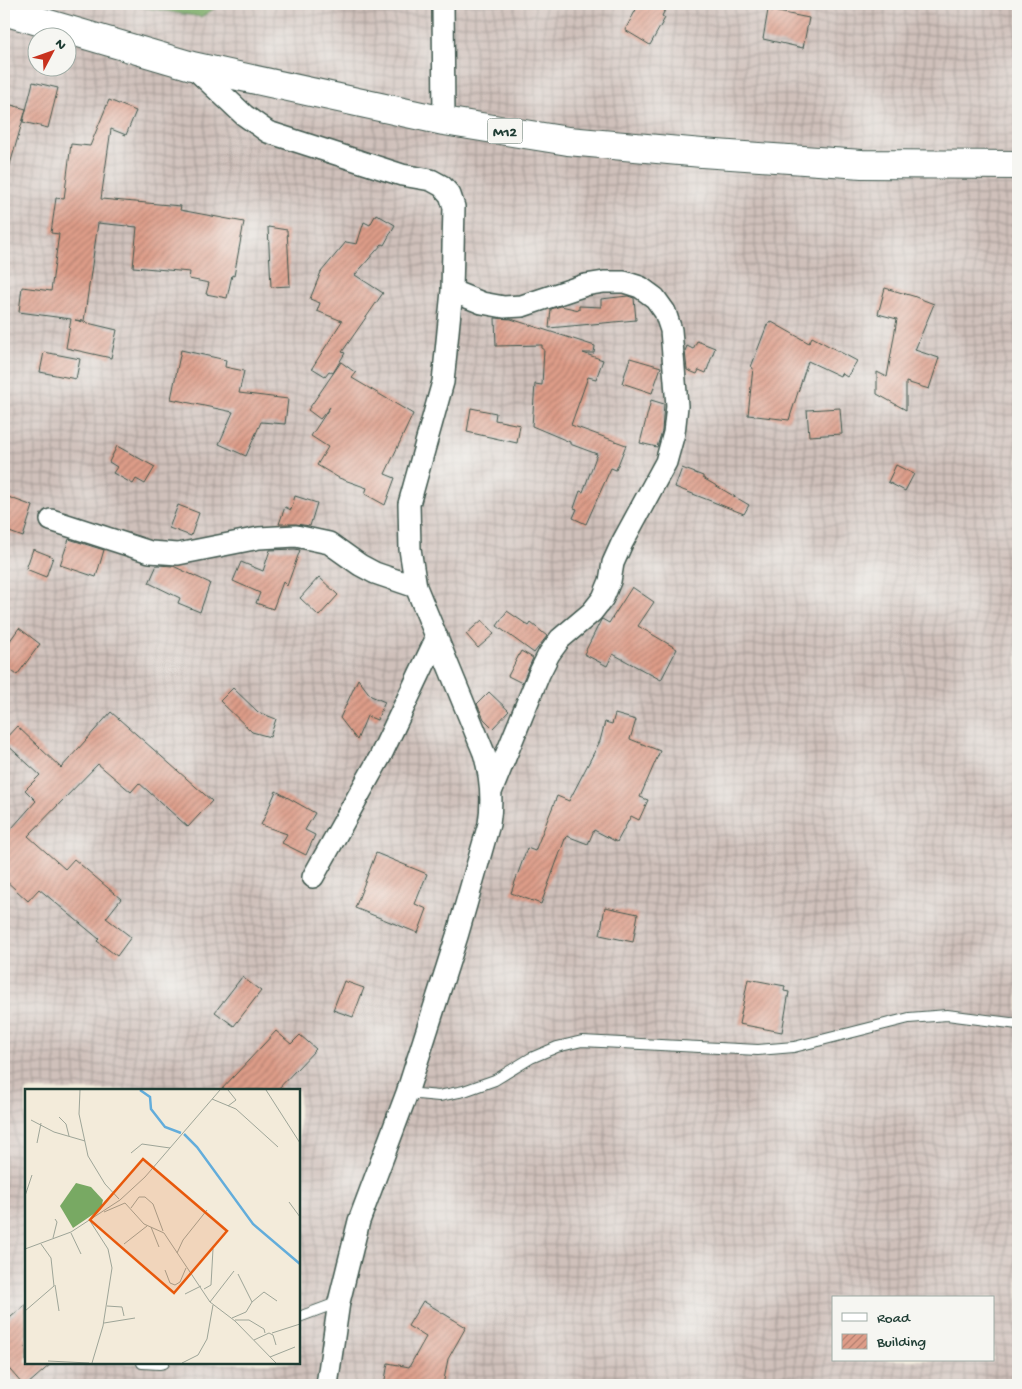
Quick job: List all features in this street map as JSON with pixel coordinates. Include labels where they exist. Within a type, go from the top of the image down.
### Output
[{"type":"highway","name":"M12","points":[[4,11],[192,66],[444,121],[568,141],[702,153],[862,164],[1018,165]]},
{"type":"street","points":[[443,4],[444,121]]},
{"type":"street","points":[[192,66],[244,115],[268,132],[402,175],[430,180],[442,186],[450,195],[454,207],[452,291],[443,382],[409,504],[410,549],[416,587],[484,753],[490,773],[492,807],[490,824],[457,936],[407,1093],[359,1221],[339,1302],[327,1385]]},
{"type":"street","points":[[452,291],[482,303],[504,307],[522,306],[585,285],[604,282],[624,282],[640,287],[655,298],[665,312],[671,330],[677,406],[674,433],[666,462],[622,543],[613,563],[610,581],[603,598],[592,612],[560,639],[549,654],[491,792]]},
{"type":"street","points":[[51,520],[150,552],[178,554],[259,538],[296,536],[329,544],[375,573],[416,587]]},
{"type":"street","points":[[312,877],[380,757],[437,637]]},
{"type":"lane","points":[[407,1093],[439,1096],[464,1091],[495,1080],[531,1058],[556,1047],[582,1041],[758,1050],[794,1047],[909,1018],[947,1016],[1018,1024]]},
{"type":"lane","points":[[300,1316],[339,1302]]},
{"type":"shaded area","points":[[4,4],[1018,4],[1018,1385],[4,1385]]},
{"type":"green space","points":[[123,4],[222,4],[201,17]]},
{"type":"building","points":[[639,4],[668,4],[662,16],[665,18],[650,45],[625,30]]},
{"type":"building","points":[[768,10],[809,18],[803,48],[763,39]]},
{"type":"building","points":[[33,82],[58,88],[48,128],[23,122]]},
{"type":"building","points":[[109,100],[136,111],[126,135],[111,129],[101,199],[181,206],[180,210],[244,222],[234,276],[232,275],[227,298],[206,294],[209,283],[189,279],[190,272],[133,267],[137,227],[98,223],[84,321],[75,320],[117,330],[111,358],[66,348],[71,319],[19,312],[22,287],[51,291],[59,234],[51,233],[56,198],[64,199],[71,144],[90,146]]},
{"type":"building","points":[[4,103],[26,109],[9,168],[4,167]]},
{"type":"building","points":[[376,214],[395,225],[384,245],[382,244],[355,275],[383,293],[342,352],[345,353],[333,373],[329,371],[325,376],[312,368],[342,321],[317,311],[320,303],[310,299],[321,272],[346,242],[357,244],[364,222],[370,225]]},
{"type":"building","points":[[268,227],[287,230],[290,286],[271,287]]},
{"type":"building","points":[[885,288],[934,304],[915,350],[939,358],[929,389],[906,382],[906,410],[877,394],[877,372],[887,377],[897,319],[878,314]]},
{"type":"building","points":[[628,296],[634,298],[636,320],[549,328],[551,309],[561,306],[579,310],[579,306],[601,307],[601,299]]},
{"type":"building","points":[[495,318],[511,319],[595,346],[594,353],[583,353],[603,360],[596,379],[588,377],[571,425],[626,445],[616,470],[611,468],[586,524],[573,518],[577,509],[574,508],[580,491],[583,492],[597,454],[532,426],[535,384],[542,385],[544,349],[542,349],[542,345],[496,346]]},
{"type":"building","points":[[770,321],[809,343],[812,337],[857,361],[847,377],[841,373],[840,376],[808,361],[789,420],[748,415],[753,368],[751,367]]},
{"type":"building","points":[[697,341],[715,348],[706,373],[699,370],[697,374],[687,370],[685,351],[687,346],[693,349]]},
{"type":"building","points":[[181,350],[226,360],[225,367],[244,371],[239,393],[288,399],[285,424],[261,422],[246,456],[219,444],[233,412],[171,399]]},
{"type":"building","points":[[44,352],[80,359],[76,379],[40,372]]},
{"type":"building","points":[[630,358],[661,367],[652,393],[622,383]]},
{"type":"building","points":[[341,362],[356,373],[352,378],[413,414],[385,474],[395,478],[385,505],[365,494],[367,488],[339,478],[317,465],[328,447],[311,436],[330,407],[320,419],[308,410]]},
{"type":"building","points":[[651,400],[664,404],[662,431],[657,447],[640,443]]},
{"type":"building","points":[[471,408],[496,413],[495,420],[520,425],[517,443],[467,432]]},
{"type":"building","points":[[840,408],[842,434],[809,436],[807,410]]},
{"type":"building","points":[[117,446],[155,467],[145,484],[136,479],[133,484],[113,473],[117,467],[109,462]]},
{"type":"building","points":[[896,465],[914,474],[905,491],[888,482]]},
{"type":"building","points":[[682,468],[703,476],[703,478],[749,505],[744,514],[675,487]]},
{"type":"building","points":[[295,496],[317,503],[310,526],[279,524],[285,507],[291,510]]},
{"type":"building","points":[[8,497],[33,506],[23,537],[4,530],[4,509]]},
{"type":"building","points":[[178,505],[199,513],[191,536],[169,528]]},
{"type":"building","points":[[69,539],[104,550],[96,577],[60,565]]},
{"type":"building","points":[[33,549],[53,557],[46,577],[26,569]]},
{"type":"building","points":[[270,550],[300,550],[287,586],[283,582],[273,609],[256,603],[260,593],[233,581],[241,562],[263,571]]},
{"type":"building","points":[[157,565],[173,566],[210,583],[200,612],[178,603],[180,598],[149,583]]},
{"type":"building","points":[[319,577],[338,595],[319,616],[300,598]]},
{"type":"building","points":[[632,587],[654,602],[638,626],[677,649],[661,680],[613,654],[607,666],[584,654],[601,620],[609,623]]},
{"type":"building","points":[[507,611],[529,626],[531,623],[547,636],[534,653],[497,626]]},
{"type":"building","points":[[482,620],[494,634],[478,648],[466,634]]},
{"type":"building","points":[[19,628],[40,644],[17,675],[4,665],[4,649]]},
{"type":"building","points":[[521,651],[533,658],[522,683],[508,676]]},
{"type":"building","points":[[358,679],[371,696],[385,702],[377,720],[367,716],[357,740],[340,718]]},
{"type":"building","points":[[233,688],[258,712],[276,719],[270,737],[252,732],[220,701]]},
{"type":"building","points":[[489,692],[509,711],[493,728],[484,719],[477,704]]},
{"type":"building","points":[[111,712],[212,801],[188,827],[139,783],[131,792],[98,764],[28,836],[65,869],[74,859],[121,899],[106,918],[131,937],[117,956],[97,941],[99,939],[39,889],[28,901],[4,879],[4,837],[36,801],[25,790],[40,775],[4,740],[17,726],[61,768]]},
{"type":"building","points":[[615,714],[636,720],[630,739],[660,751],[640,797],[648,800],[639,820],[631,816],[617,842],[594,830],[588,844],[567,836],[541,904],[511,893],[527,848],[535,851],[557,796],[569,801],[600,741],[605,722],[612,724]]},
{"type":"building","points":[[276,791],[315,813],[305,830],[315,835],[306,855],[282,843],[287,834],[261,825]]},
{"type":"building","points":[[376,853],[427,874],[415,904],[427,909],[418,933],[355,908]]},
{"type":"building","points":[[605,907],[638,914],[633,942],[600,935]]},
{"type":"building","points":[[242,977],[261,991],[234,1026],[215,1012]]},
{"type":"building","points":[[748,979],[785,986],[784,991],[789,992],[782,1032],[739,1024]]},
{"type":"building","points":[[344,981],[364,988],[353,1017],[333,1010]]},
{"type":"building","points":[[276,1031],[291,1044],[300,1035],[316,1049],[278,1089],[222,1089]]},
{"type":"building","points":[[423,1301],[466,1327],[448,1359],[443,1385],[384,1385],[388,1363],[409,1367],[426,1337],[408,1326]]},
{"type":"building","points":[[25,1305],[25,1364],[51,1364],[27,1385],[23,1385],[4,1363],[4,1323]]}]
